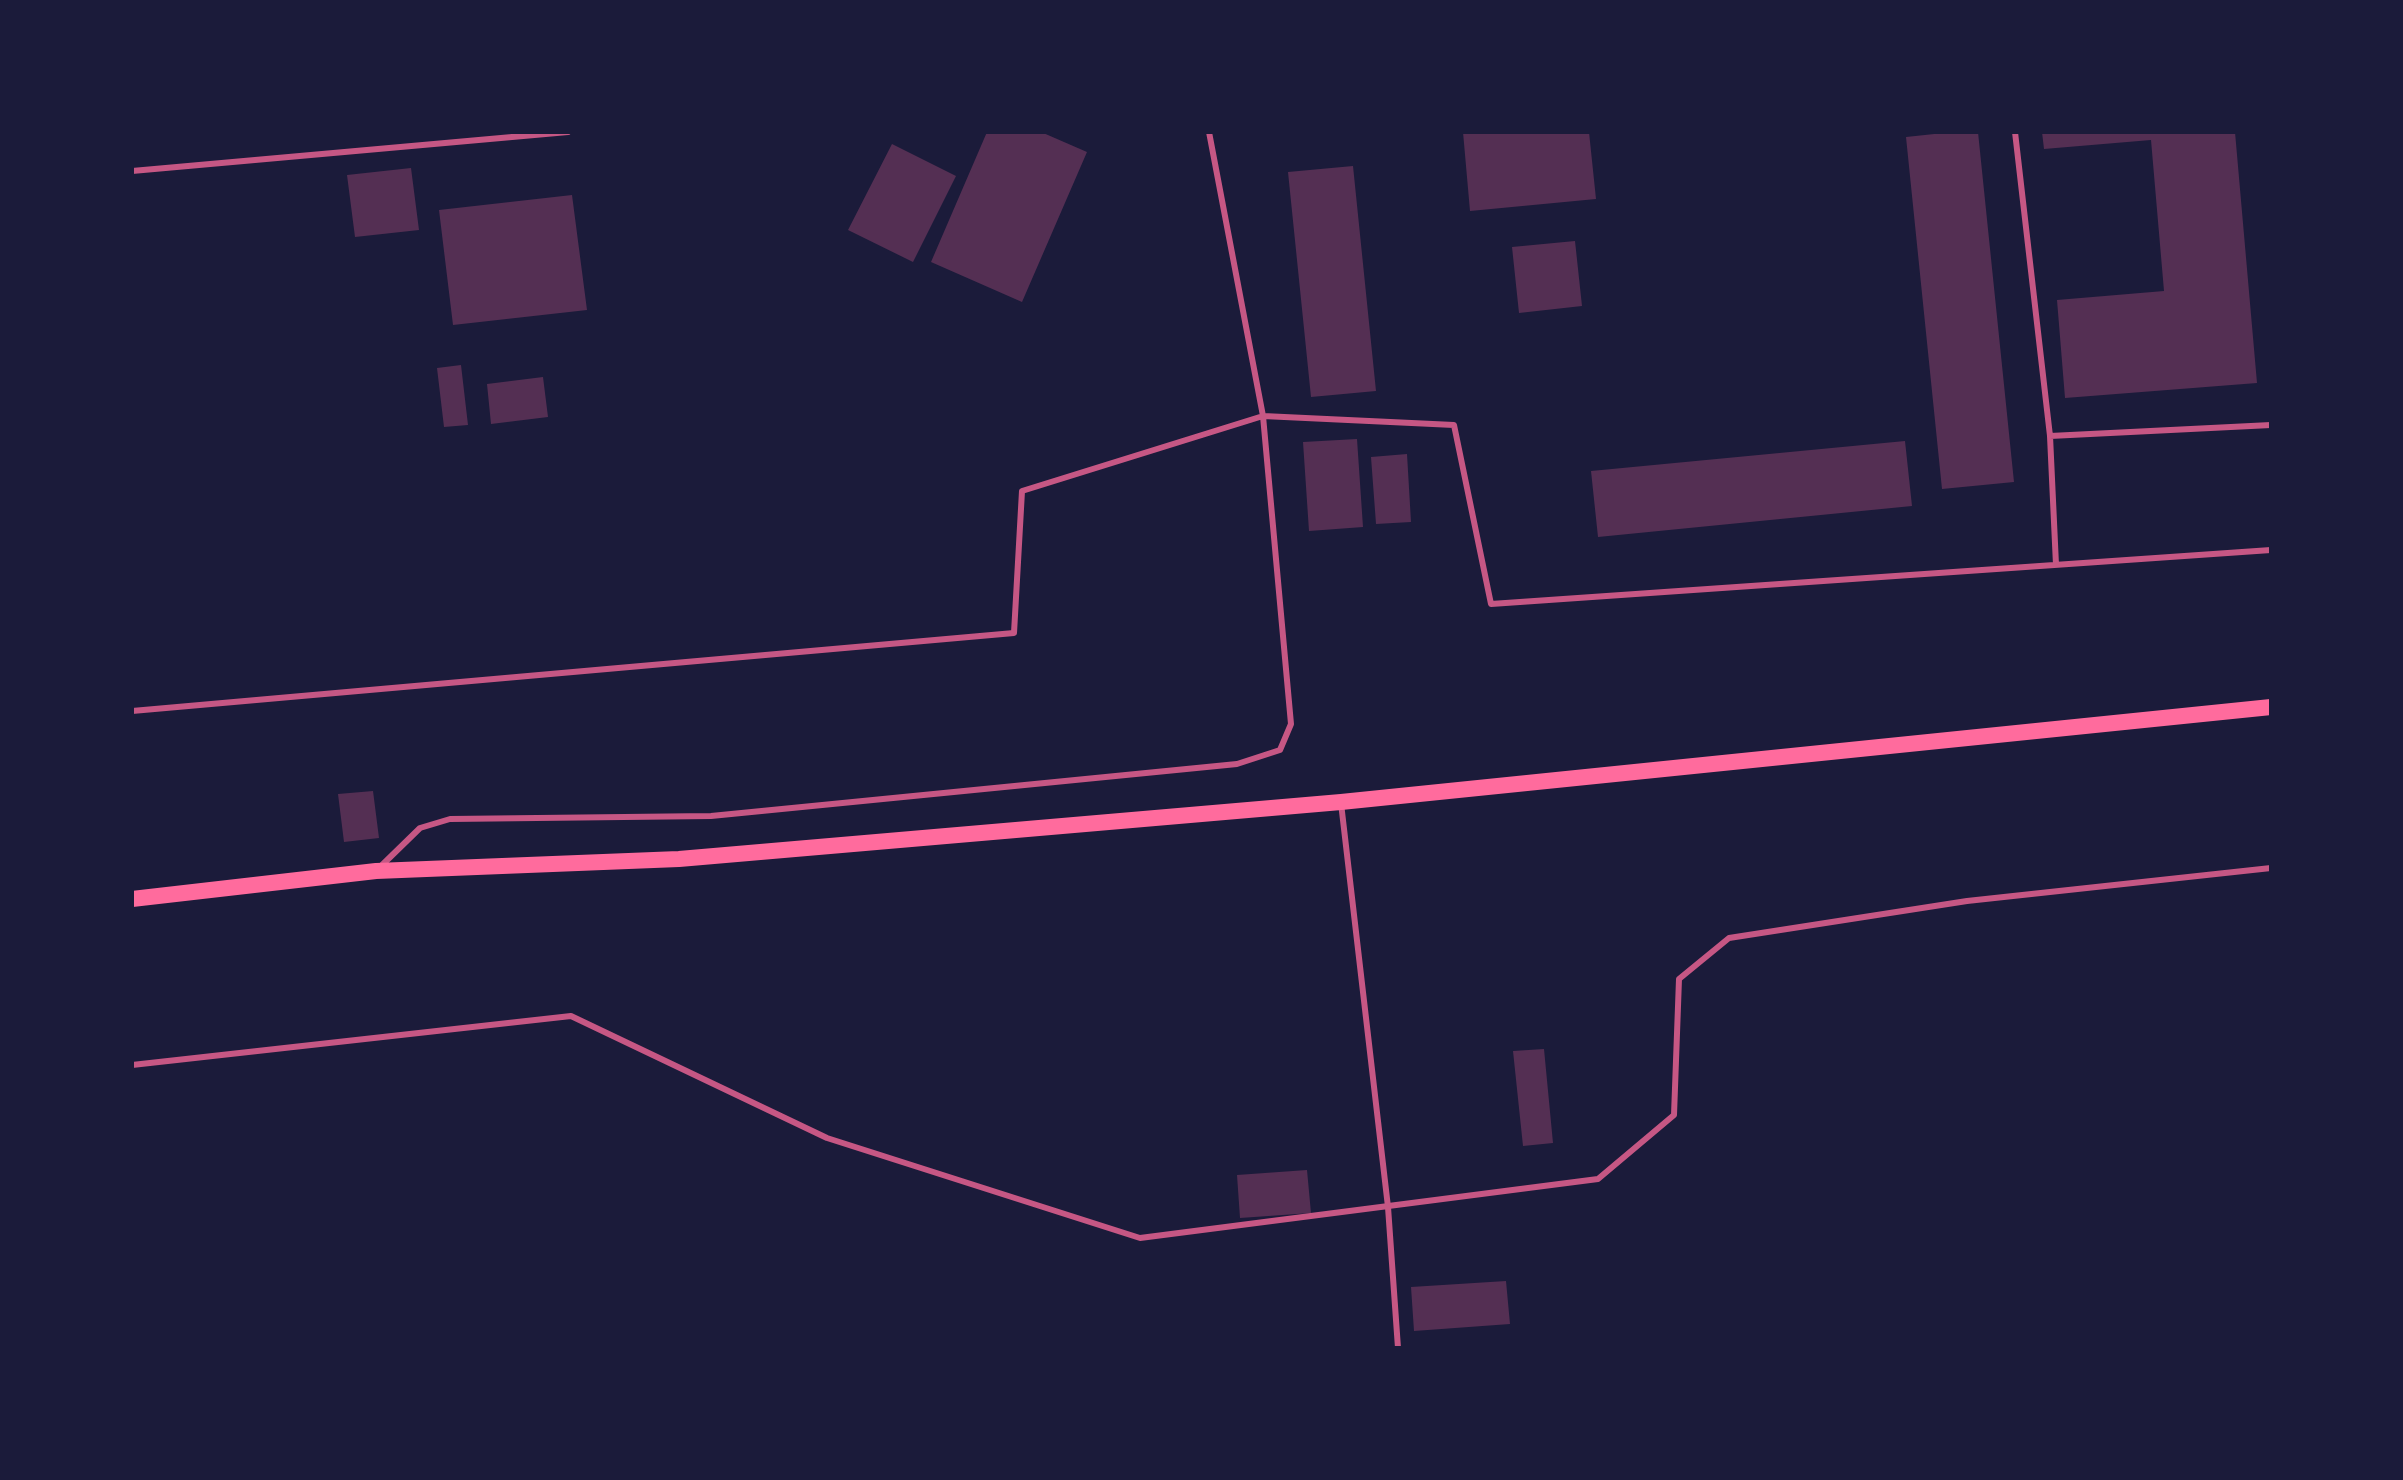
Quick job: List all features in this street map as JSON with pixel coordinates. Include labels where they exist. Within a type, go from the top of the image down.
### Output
[{"type":"main road","points":[[132,899],[376,871],[679,859],[1341,802],[2271,707]]},
{"type":"lane","points":[[132,171],[568,132]]},
{"type":"lane","points":[[376,871],[420,828],[450,819],[711,816],[1237,764],[1280,750],[1291,724],[1263,416],[1209,132]]},
{"type":"lane","points":[[2015,132],[2050,436],[2056,565]]},
{"type":"lane","points":[[132,711],[1014,633],[1022,491],[1263,416],[1454,425],[1491,604],[2271,550]]},
{"type":"lane","points":[[2050,436],[2271,425]]},
{"type":"lane","points":[[1341,802],[1388,1207],[1398,1348]]},
{"type":"lane","points":[[132,1065],[571,1016],[827,1138],[1140,1238],[1598,1179],[1674,1115],[1679,979],[1729,938],[1967,901],[2271,868]]},
{"type":"building","points":[[987,132],[1041,132],[1087,152],[1022,302],[931,262]]},
{"type":"building","points":[[1463,132],[1589,132],[1596,199],[1470,211]]},
{"type":"building","points":[[1978,132],[2014,482],[1942,489],[1906,137]]},
{"type":"building","points":[[2042,132],[2235,132],[2257,383],[2065,398],[2057,300],[2164,291],[2151,140],[2044,149]]},
{"type":"building","points":[[892,144],[956,176],[913,262],[848,230]]},
{"type":"building","points":[[1353,166],[1376,391],[1311,397],[1288,172]]},
{"type":"building","points":[[411,168],[419,230],[355,237],[347,175]]},
{"type":"building","points":[[572,195],[587,310],[453,325],[439,210]]},
{"type":"building","points":[[1575,241],[1582,306],[1519,313],[1512,247]]},
{"type":"building","points":[[461,365],[468,425],[444,427],[437,368]]},
{"type":"building","points":[[543,377],[548,417],[491,424],[487,384]]},
{"type":"building","points":[[1357,439],[1363,527],[1309,531],[1303,442]]},
{"type":"building","points":[[1905,441],[1912,506],[1598,537],[1591,471]]},
{"type":"building","points":[[1407,454],[1411,522],[1376,524],[1371,457]]},
{"type":"building","points":[[373,791],[379,838],[344,842],[338,794]]},
{"type":"building","points":[[1544,1049],[1553,1143],[1523,1146],[1513,1051]]},
{"type":"building","points":[[1307,1170],[1311,1213],[1240,1218],[1237,1175]]},
{"type":"building","points":[[1506,1281],[1510,1324],[1414,1331],[1411,1287]]}]
